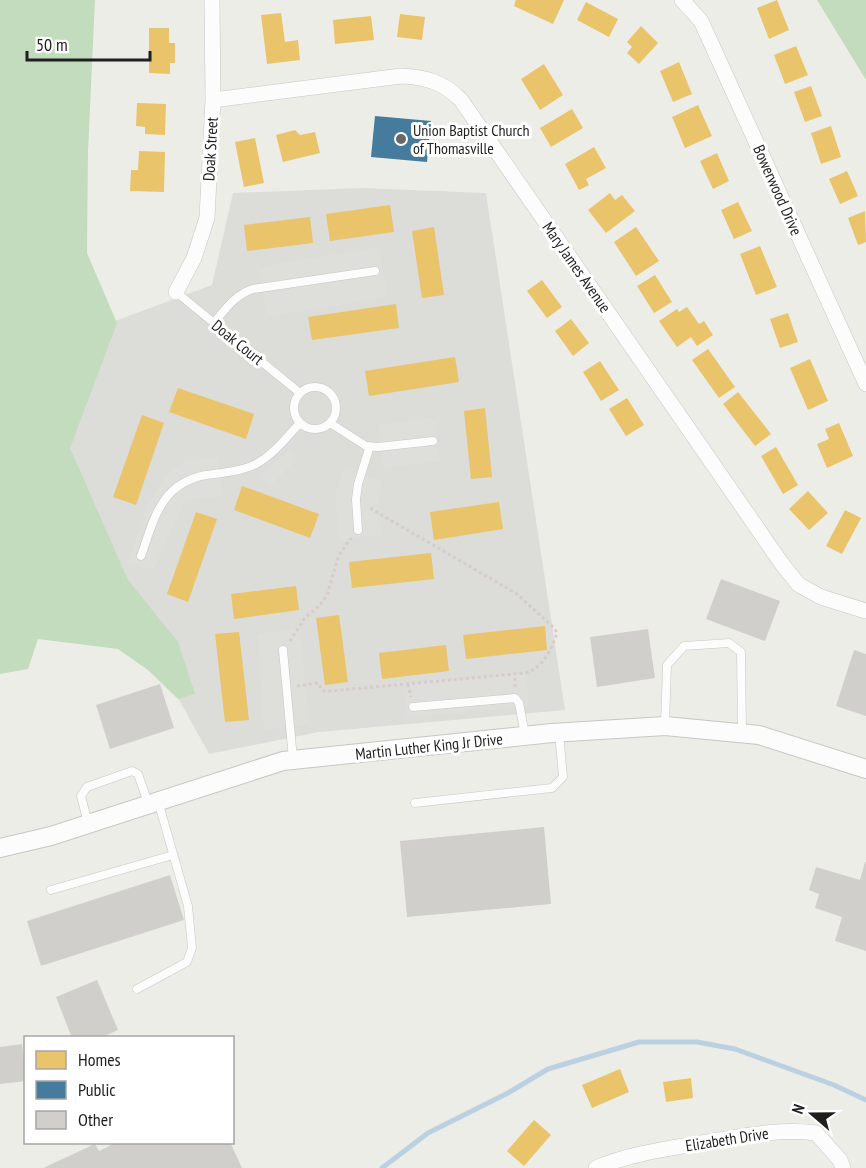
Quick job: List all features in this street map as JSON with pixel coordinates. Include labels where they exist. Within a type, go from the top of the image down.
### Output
[{"type":"street","name":"Doak Street","points":[[176,292],[194,258],[207,218],[213,100],[212,0]]},
{"type":"street","name":"Bowerwood Drive","points":[[682,0],[701,21],[866,384]]},
{"type":"street","name":"Mary James Avenue","points":[[213,100],[401,76],[436,81],[451,90],[475,120],[782,564],[799,585],[821,597],[866,611]]},
{"type":"street","name":"Martin Luther King Jr Drive","points":[[0,848],[51,836],[283,761],[526,736],[666,726],[759,735],[866,769]]},
{"type":"street","name":"Elizabeth Drive","points":[[596,1168],[651,1152],[772,1131],[794,1130],[816,1133],[840,1160],[843,1168]]},
{"type":"lane","points":[[214,323],[231,301],[253,288],[375,271]]},
{"type":"lane","name":"Doak Court","points":[[176,292],[300,393]]},
{"type":"lane","points":[[314,387],[327,391],[336,403],[336,410],[330,423],[312,430],[300,423],[294,411],[296,398],[300,393],[314,387]]},
{"type":"lane","points":[[141,556],[156,511],[180,484],[199,477],[242,469],[255,464],[272,453],[300,423]]},
{"type":"lane","points":[[330,423],[366,446],[433,441]]},
{"type":"lane","points":[[358,530],[356,500],[358,484],[369,446]]},
{"type":"lane","points":[[666,726],[668,665],[684,646],[729,643],[741,652],[742,734]]},
{"type":"lane","points":[[283,650],[293,760]]},
{"type":"lane","points":[[412,707],[515,698],[519,702],[526,736]]},
{"type":"lane","points":[[415,803],[552,788],[563,777],[559,733]]},
{"type":"lane","points":[[88,823],[81,796],[87,787],[132,771],[138,774],[153,802],[173,855],[188,906],[192,948],[188,962],[137,989]]},
{"type":"lane","points":[[51,890],[173,855]]},
{"type":"path","points":[[286,688],[318,683],[323,691],[330,691],[526,673],[535,670],[552,647],[556,633],[554,628],[517,594],[356,500]]},
{"type":"path","points":[[283,650],[304,619],[320,605],[327,595],[339,555],[358,530]]},
{"type":"shaded area","points":[[362,188],[486,193],[565,710],[319,732],[209,754],[139,627],[51,454],[107,324],[212,285],[233,193]]},
{"type":"shaded area","points":[[379,247],[387,297],[267,317],[259,267]]},
{"type":"shaded area","points":[[435,418],[440,461],[383,468],[378,425]]},
{"type":"shaded area","points":[[289,450],[298,458],[270,486],[259,475]]},
{"type":"shaded area","points":[[218,457],[222,496],[185,500],[153,570],[128,563],[146,508],[168,473],[188,460]]},
{"type":"shaded area","points":[[343,469],[382,481],[377,512],[382,535],[339,540],[335,497]]},
{"type":"shaded area","points":[[300,628],[309,724],[264,730],[258,634]]},
{"type":"shaded area","points":[[526,673],[529,706],[407,717],[404,684]]},
{"type":"green space","points":[[0,0],[95,0],[88,151],[87,253],[117,323],[70,448],[128,580],[178,642],[195,694],[178,699],[148,670],[118,649],[38,639],[28,669],[0,674]]},
{"type":"green space","points":[[817,0],[866,0],[866,80]]},
{"type":"building: Homes","points":[[516,0],[564,0],[553,24],[514,6]]},
{"type":"building: Homes","points":[[777,0],[789,30],[769,39],[757,8]]},
{"type":"building: Homes","points":[[586,2],[618,19],[609,37],[577,20]]},
{"type":"building: Homes","points":[[281,13],[285,42],[298,40],[300,60],[267,64],[261,15]]},
{"type":"building: Homes","points":[[400,14],[425,17],[422,40],[397,37]]},
{"type":"building: Homes","points":[[371,16],[374,40],[335,44],[333,20]]},
{"type":"building: Homes","points":[[641,26],[658,43],[639,64],[627,53],[632,47],[627,42]]},
{"type":"building: Homes","points":[[149,28],[169,28],[169,43],[175,43],[175,63],[170,63],[170,74],[149,73]]},
{"type":"building: Homes","points":[[796,46],[808,75],[785,84],[774,55]]},
{"type":"building: Homes","points":[[679,62],[692,94],[673,102],[660,71]]},
{"type":"building: Homes","points":[[544,64],[563,95],[540,110],[521,79]]},
{"type":"building: Homes","points":[[811,86],[822,116],[805,122],[794,92]]},
{"type":"building: Homes","points":[[137,103],[166,104],[165,135],[145,134],[145,127],[136,126]]},
{"type":"building: Homes","points":[[698,105],[712,136],[685,148],[672,117]]},
{"type":"building: Homes","points":[[572,109],[583,128],[551,147],[540,128]]},
{"type":"building: Homes","points":[[831,126],[841,157],[821,164],[811,133]]},
{"type":"building: Homes","points":[[295,130],[300,135],[315,132],[320,153],[283,162],[276,135]]},
{"type":"building: Homes","points":[[255,138],[264,183],[244,187],[235,142]]},
{"type":"building: Homes","points":[[594,147],[606,168],[586,179],[589,185],[579,190],[565,164]]},
{"type":"building: Homes","points":[[139,151],[165,152],[164,192],[130,191],[131,170],[138,170]]},
{"type":"building: Homes","points":[[717,153],[729,181],[713,189],[700,161]]},
{"type":"building: Homes","points":[[847,171],[858,196],[840,204],[829,179]]},
{"type":"building: Homes","points":[[610,193],[615,200],[622,195],[635,211],[606,233],[588,210]]},
{"type":"building: Homes","points":[[738,202],[752,231],[734,239],[721,210]]},
{"type":"building: Homes","points":[[390,205],[394,232],[330,241],[326,214]]},
{"type":"building: Homes","points":[[865,211],[866,242],[858,245],[848,218]]},
{"type":"building: Homes","points":[[310,217],[313,243],[247,251],[244,225]]},
{"type":"building: Homes","points":[[434,227],[444,295],[422,298],[412,231]]},
{"type":"building: Homes","points":[[636,227],[659,261],[636,276],[614,242]]},
{"type":"building: Homes","points":[[760,246],[777,287],[756,295],[740,254]]},
{"type":"building: Homes","points":[[655,275],[672,302],[654,313],[637,286]]},
{"type":"building: Homes","points":[[542,280],[562,307],[547,318],[527,291]]},
{"type":"building: Homes","points":[[396,304],[399,328],[312,340],[308,317]]},
{"type":"building: Homes","points":[[687,307],[699,324],[704,321],[713,335],[697,346],[691,337],[677,347],[659,321],[677,309],[679,312]]},
{"type":"building: Homes","points":[[788,313],[798,342],[780,348],[770,319]]},
{"type":"building: Homes","points":[[571,319],[589,343],[573,356],[555,331]]},
{"type":"building: Homes","points":[[708,349],[735,387],[719,398],[692,360]]},
{"type":"building: Homes","points":[[455,357],[459,382],[369,396],[365,371]]},
{"type":"building: Homes","points":[[810,359],[828,401],[808,410],[790,368]]},
{"type":"building: Homes","points":[[600,361],[619,390],[601,401],[583,372]]},
{"type":"building: Homes","points":[[178,388],[254,414],[246,439],[169,412]]},
{"type":"building: Homes","points":[[738,392],[771,434],[755,446],[723,404]]},
{"type":"building: Homes","points":[[627,398],[644,425],[626,436],[609,409]]},
{"type":"building: Homes","points":[[485,408],[492,477],[471,479],[464,411]]},
{"type":"building: Homes","points":[[142,415],[164,423],[136,505],[113,497]]},
{"type":"building: Homes","points":[[839,423],[853,456],[827,468],[817,444],[829,439],[825,429]]},
{"type":"building: Homes","points":[[776,447],[798,485],[783,494],[761,456]]},
{"type":"building: Homes","points":[[242,486],[319,514],[310,538],[234,510]]},
{"type":"building: Homes","points":[[808,491],[828,513],[809,530],[789,509]]},
{"type":"building: Homes","points":[[499,502],[503,529],[434,540],[430,512]]},
{"type":"building: Homes","points":[[845,510],[861,518],[842,554],[826,546]]},
{"type":"building: Homes","points":[[196,512],[217,519],[188,602],[167,594]]},
{"type":"building: Homes","points":[[431,553],[434,579],[352,588],[349,562]]},
{"type":"building: Homes","points":[[296,586],[299,610],[234,619],[231,594]]},
{"type":"building: Homes","points":[[339,615],[348,682],[325,685],[316,618]]},
{"type":"building: Homes","points":[[545,626],[547,650],[466,659],[463,635]]},
{"type":"building: Homes","points":[[239,632],[249,720],[225,722],[215,634]]},
{"type":"building: Homes","points":[[446,645],[449,671],[382,679],[379,653]]},
{"type":"building: Homes","points":[[620,1069],[629,1092],[592,1108],[582,1085]]},
{"type":"building: Homes","points":[[691,1078],[693,1098],[666,1102],[663,1082]]},
{"type":"building: Homes","points":[[534,1120],[551,1135],[524,1166],[507,1151]]},
{"type":"building: Public","name":"Union Baptist Church of Thomasville","points":[[375,116],[431,121],[427,162],[371,157]]},
{"type":"building: Other","points":[[721,579],[780,601],[765,641],[706,619]]},
{"type":"building: Other","points":[[648,629],[655,678],[597,687],[590,637]]},
{"type":"building: Other","points":[[854,650],[866,654],[866,716],[836,706]]},
{"type":"building: Other","points":[[160,684],[174,728],[110,749],[96,705]]},
{"type":"building: Other","points":[[544,827],[551,904],[407,917],[400,841]]},
{"type":"building: Other","points":[[865,862],[866,951],[835,941],[842,917],[815,908],[819,894],[809,890],[816,867],[860,880]]},
{"type":"building: Other","points":[[170,875],[184,920],[41,966],[27,921]]},
{"type":"building: Other","points":[[97,980],[118,1030],[104,1036],[71,1036],[56,997]]},
{"type":"building: Other","points":[[22,1044],[24,1081],[0,1084],[0,1047]]},
{"type":"building: Other","points":[[95,1144],[99,1151],[113,1144],[231,1144],[242,1168],[43,1168]]},
{"type":"waterway","points":[[382,1168],[428,1133],[508,1093],[548,1069],[639,1042],[697,1042],[735,1049],[834,1085],[866,1100]]},
{"type":"place","name":"Union Baptist Church of Thomasville","points":[[401,139]]}]
